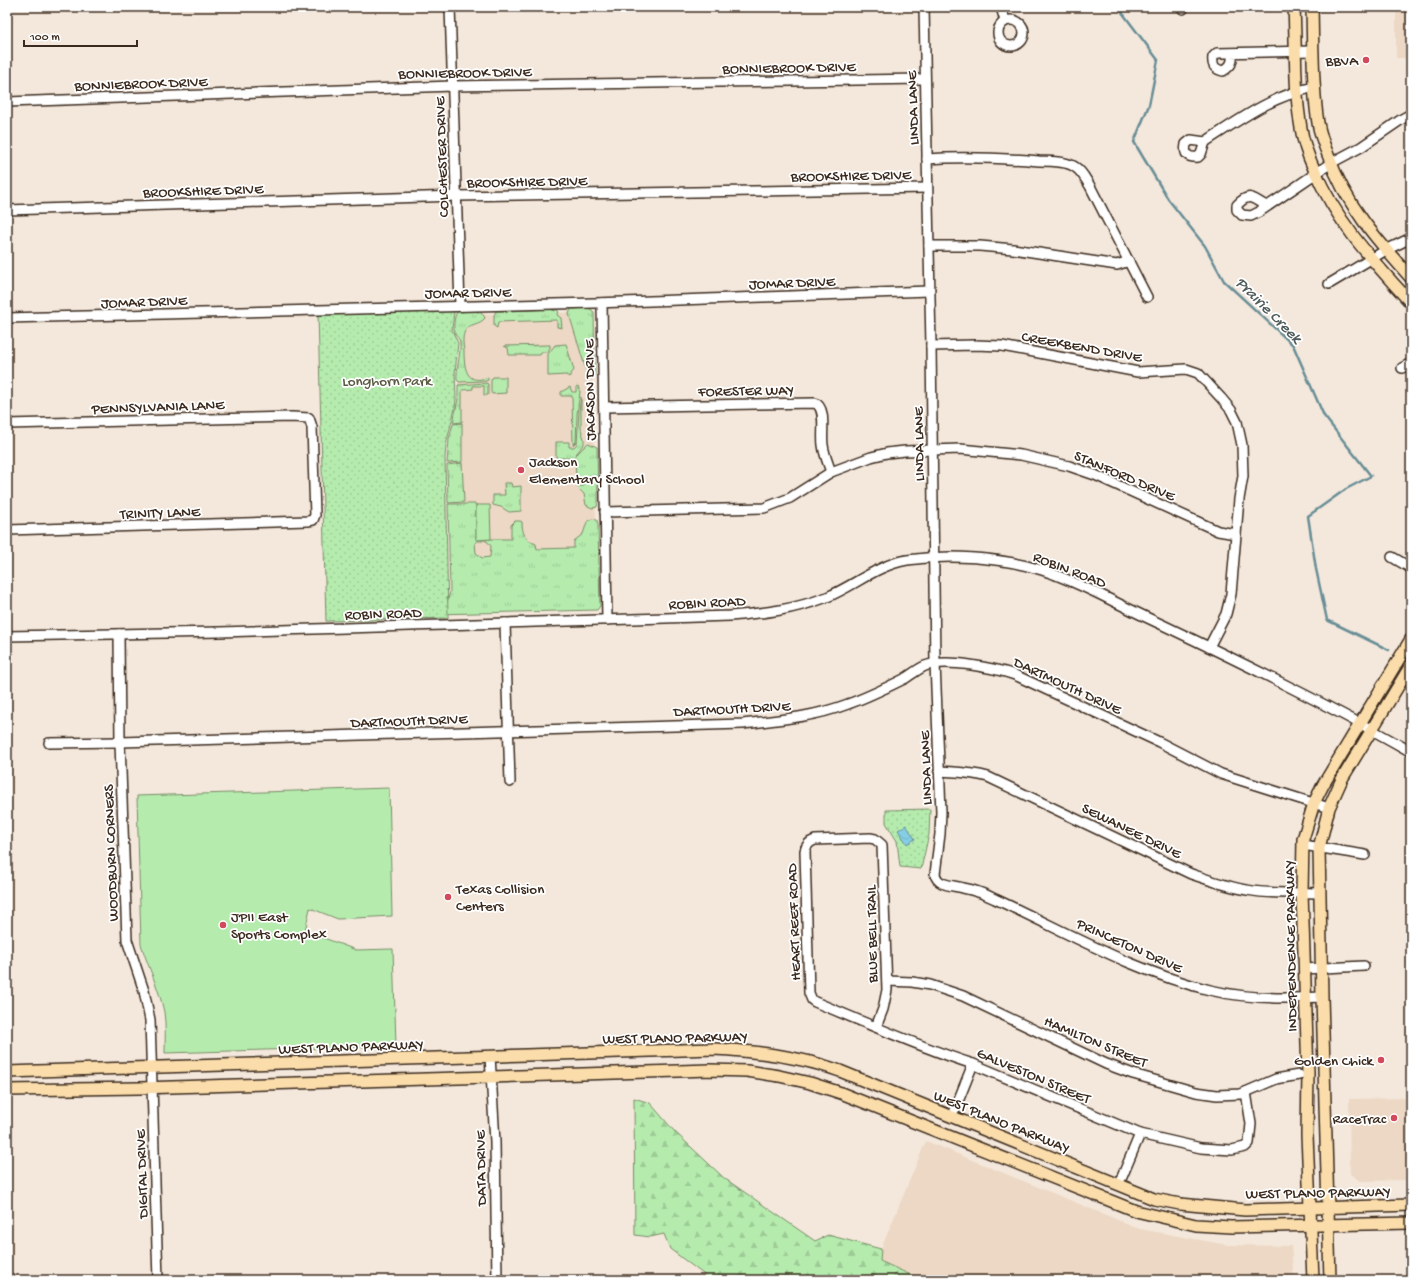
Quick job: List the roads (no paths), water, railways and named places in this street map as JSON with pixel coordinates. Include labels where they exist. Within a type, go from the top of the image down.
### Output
[{"type":"main road","points":[[1294,7],[1297,90],[1301,129],[1307,152],[1330,202],[1351,235],[1411,303]]},
{"type":"main road","points":[[1312,7],[1313,51],[1318,124],[1331,162],[1341,187],[1363,222],[1411,278]]},
{"type":"main road","name":"INDEPENDENCE PARKWAY","points":[[1313,1280],[1302,892],[1303,845],[1306,828],[1314,803],[1329,774],[1411,640]]},
{"type":"main road","name":"INDEPENDENCE PARKWAY","points":[[1330,1280],[1319,848],[1329,808],[1342,779],[1411,665]]},
{"type":"main road","name":"WEST PLANO PARKWAY","points":[[7,1072],[713,1049],[748,1051],[794,1058],[840,1071],[1154,1199],[1180,1204],[1245,1210],[1411,1205]]},
{"type":"main road","points":[[313,1062],[313,1082]]},
{"type":"main road","points":[[7,1090],[710,1070],[747,1071],[810,1083],[841,1093],[1136,1211],[1196,1225],[1231,1227],[1411,1223]]},
{"type":"street","name":"COLCHESTER DRIVE","points":[[450,7],[460,306]]},
{"type":"street","name":"LINDA LANE","points":[[924,7],[924,79],[930,291],[936,663],[941,812],[935,874],[937,880]]},
{"type":"street","points":[[1001,7],[1005,21]]},
{"type":"street","points":[[1232,53],[1313,51]]},
{"type":"street","name":"BONNIEBROOK DRIVE","points":[[7,102],[453,86],[924,79]]},
{"type":"street","points":[[1204,142],[1264,105],[1297,90],[1315,87]]},
{"type":"street","points":[[1267,206],[1331,162],[1360,147],[1411,114]]},
{"type":"street","name":"BROOKSHIRE DRIVE","points":[[927,158],[972,156],[993,157],[1054,162],[1075,166],[1090,186],[1147,297]]},
{"type":"street","name":"BROOKSHIRE DRIVE","points":[[7,210],[457,196],[927,188]]},
{"type":"street","points":[[1329,284],[1386,250],[1411,238]]},
{"type":"street","points":[[929,246],[980,246],[1013,249],[1102,264],[1116,265],[1129,262]]},
{"type":"street","name":"JOMAR DRIVE","points":[[7,318],[602,303],[930,291]]},
{"type":"street","name":"JACKSON DRIVE","points":[[602,303],[607,620]]},
{"type":"street","name":"CREEKBEND DRIVE","points":[[931,346],[1002,346],[1138,372],[1186,369],[1198,373],[1231,410],[1240,431],[1244,458],[1231,594],[1226,614],[1209,647]]},
{"type":"street","points":[[1402,368],[1411,363]]},
{"type":"street","name":"FORESTER WAY","points":[[604,408],[815,403],[821,408],[822,443],[831,472]]},
{"type":"street","name":"PENNSYLVANIA LANE","points":[[7,424],[292,417],[309,418],[312,427],[315,515],[313,520]]},
{"type":"street","name":"STANFORD DRIVE","points":[[606,512],[764,508],[790,498],[831,472],[852,463],[887,453],[960,449],[1021,455],[1069,466],[1095,475],[1218,531],[1236,534]]},
{"type":"street","name":"TRINITY LANE","points":[[7,530],[313,520]]},
{"type":"street","points":[[1392,557],[1411,568]]},
{"type":"street","name":"ROBIN ROAD","points":[[7,636],[730,616],[794,608],[828,596],[888,565],[905,560],[971,558],[1000,561],[1041,570],[1072,581],[1361,723],[1408,750]]},
{"type":"street","points":[[505,623],[510,782]]},
{"type":"street","name":"WOODBURN CORNERS","points":[[119,634],[120,742],[127,940],[149,1010],[152,1067]]},
{"type":"street","name":"DARTMOUTH DRIVE","points":[[49,743],[743,724],[795,718],[819,713],[848,704],[899,681],[924,666],[936,663],[983,666],[999,669],[1159,742],[1221,774],[1329,808]]},
{"type":"street","name":"SEWANEE DRIVE","points":[[939,771],[961,772],[988,777],[1190,874],[1219,884],[1268,893],[1319,893]]},
{"type":"street","name":"HEART REEF ROAD","points":[[812,1000],[809,993],[805,851],[808,844],[815,840],[870,838],[879,841]]},
{"type":"street","name":"BLUE BELL TRAIL","points":[[876,1027],[884,1004],[887,981],[883,850],[879,841]]},
{"type":"street","points":[[1303,845],[1365,855]]},
{"type":"street","name":"PRINCETON DRIVE","points":[[937,880],[942,883],[992,897],[1036,917],[1121,960],[1172,980],[1211,991],[1229,994],[1274,998],[1322,997]]},
{"type":"street","points":[[1304,969],[1364,966]]},
{"type":"street","name":"HAMILTON STREET","points":[[887,981],[912,982],[946,990],[963,996],[1068,1047],[1133,1074],[1168,1085],[1203,1093],[1233,1095],[1246,1092],[1276,1079],[1299,1075]]},
{"type":"street","name":"GALVESTON STREET","points":[[812,1000],[876,1027],[973,1064],[1140,1134],[1201,1148],[1232,1150],[1245,1147],[1249,1143],[1251,1124],[1246,1092]]},
{"type":"street","name":"DATA DRIVE","points":[[490,1056],[495,1142],[497,1280]]},
{"type":"street","points":[[955,1109],[973,1064]]},
{"type":"street","name":"DIGITAL DRIVE","points":[[152,1067],[158,1280]]},
{"type":"street","points":[[1122,1177],[1140,1134]]},
{"type":"water","points":[[906,825],[915,839],[907,844],[898,830]]},
{"type":"waterway","name":"Prairie Creek","points":[[1118,7],[1158,60],[1149,105],[1134,142],[1168,199],[1205,246],[1224,281],[1293,345],[1324,416],[1371,476],[1346,489],[1308,516],[1316,569],[1327,620],[1389,650]]},
{"type":"place","name":"BBVA","points":[[1366,60]]},
{"type":"place","name":"Jackson Elementary School","points":[[521,470]]},
{"type":"place","name":"Texas Collision Centers","points":[[448,897]]},
{"type":"place","name":"JPII East Sports Complex","points":[[223,925]]},
{"type":"place","name":"Golden Chick","points":[[1381,1060]]},
{"type":"place","name":"RaceTrac","points":[[1394,1118]]},
{"type":"park label","name":"Longhorn Park","points":[[387,380]]}]
